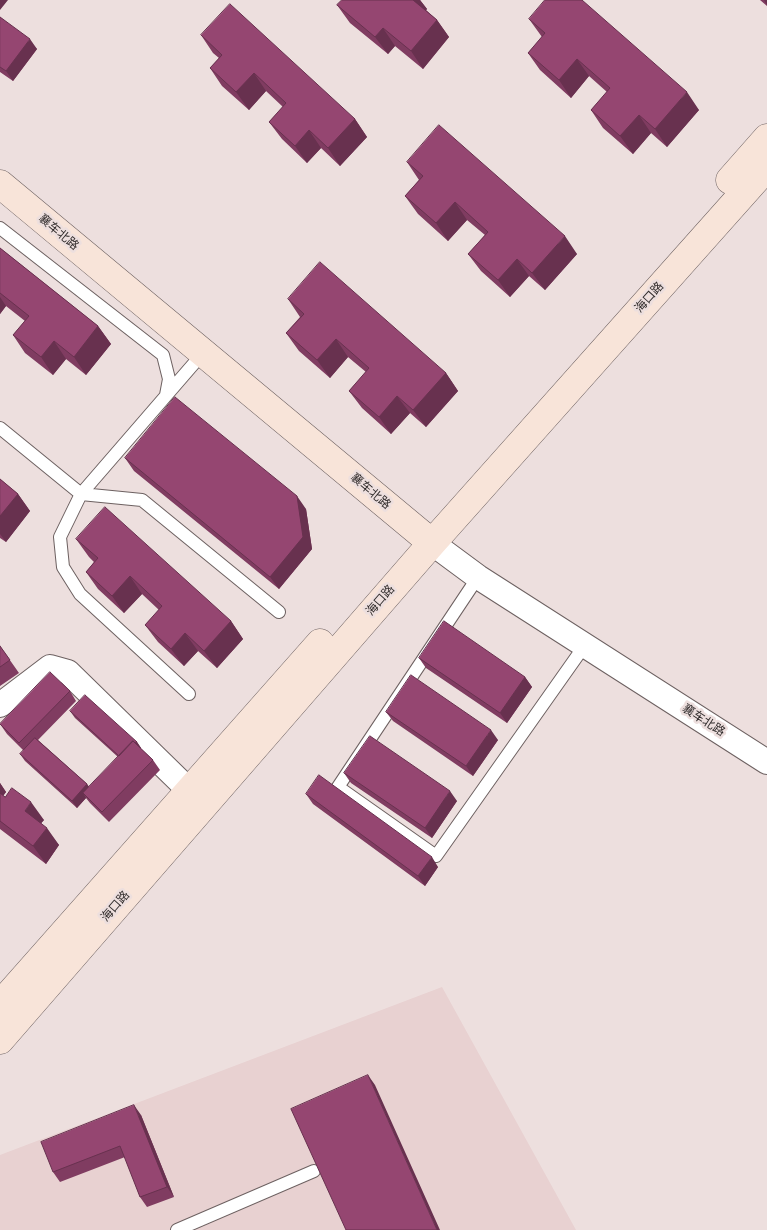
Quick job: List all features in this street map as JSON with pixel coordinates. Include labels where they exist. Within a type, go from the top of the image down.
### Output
[{"type":"street","name":"海口路","points":[[0,1040],[197,798],[425,538],[767,138]]},
{"type":"street","name":"海口路","points":[[425,538],[767,167]]},
{"type":"street","name":"襄车北路","points":[[0,184],[425,538],[478,577],[767,762]]},
{"type":"street","points":[[0,704],[50,667],[68,672],[197,798]]},
{"type":"street","name":"海口路","points":[[0,1005],[197,798]]},
{"type":"lane","points":[[0,228],[163,354],[169,379],[166,396]]},
{"type":"lane","points":[[189,694],[80,594],[64,567],[60,537],[81,494],[202,353]]},
{"type":"lane","points":[[0,428],[81,494],[142,500],[279,612]]},
{"type":"lane","points":[[478,577],[338,787],[436,856],[585,645]]},
{"type":"lane","points":[[177,1230],[314,1171]]},
{"type":"shaded area","points":[[442,987],[576,1230],[0,1230],[0,1155]]},
{"type":"building","points":[[342,0],[413,0],[437,20],[411,51],[383,28],[375,37],[337,5]]},
{"type":"building","points":[[545,0],[582,0],[687,92],[655,129],[639,115],[620,136],[591,110],[610,88],[577,59],[559,80],[528,53],[545,33],[529,19]]},
{"type":"building","points":[[230,4],[355,119],[328,148],[309,130],[295,146],[269,122],[286,103],[254,73],[236,92],[210,68],[222,55],[201,35]]},
{"type":"building","points":[[0,17],[30,39],[6,71],[0,67]]},
{"type":"building","points":[[439,125],[565,236],[532,273],[517,259],[498,280],[468,254],[488,232],[455,202],[436,223],[405,196],[423,176],[407,162]]},
{"type":"building","points":[[0,248],[98,326],[74,357],[54,341],[41,357],[13,335],[29,316],[0,293]]},
{"type":"building","points":[[320,262],[446,373],[413,410],[397,396],[379,417],[349,391],[369,368],[336,339],[317,360],[286,333],[304,314],[288,299]]},
{"type":"building","points":[[175,397],[297,496],[303,537],[270,577],[125,458]]},
{"type":"building","points":[[0,479],[18,494],[0,516]]},
{"type":"building","points":[[105,507],[231,621],[204,651],[185,633],[171,649],[145,625],[162,606],[130,576],[112,596],[86,572],[98,558],[76,539]]},
{"type":"building","points":[[444,621],[525,677],[500,713],[419,658]]},
{"type":"building","points":[[0,646],[10,660],[0,667]]},
{"type":"building","points":[[50,672],[70,691],[19,743],[0,724]]},
{"type":"building","points":[[411,675],[491,730],[466,766],[386,712]]},
{"type":"building","points":[[85,695],[137,742],[133,741],[119,756],[70,711]]},
{"type":"building","points":[[370,736],[450,791],[425,828],[344,773]]},
{"type":"building","points":[[35,738],[87,784],[72,801],[20,754]]},
{"type":"building","points":[[133,741],[153,760],[102,812],[83,793]]},
{"type":"building","points":[[319,775],[432,857],[418,876],[306,794]]},
{"type":"building","points":[[12,788],[31,802],[25,811],[47,828],[33,846],[0,821],[0,793],[5,797]]},
{"type":"building","points":[[368,1075],[437,1230],[346,1230],[291,1109]]},
{"type":"building","points":[[134,1105],[167,1187],[140,1197],[120,1146],[53,1172],[41,1142]]}]
